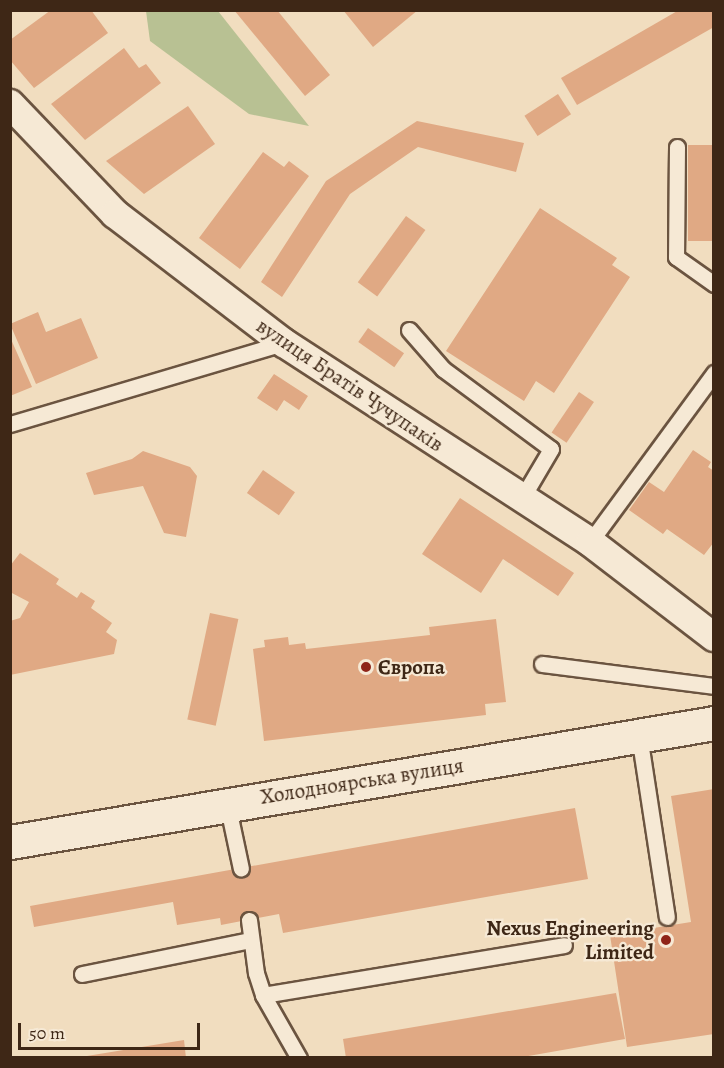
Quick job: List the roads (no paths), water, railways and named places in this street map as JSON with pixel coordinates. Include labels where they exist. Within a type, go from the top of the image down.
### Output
[{"type":"main road","name":"Холодноярська вулиця","points":[[10,842],[227,803],[714,723]]},
{"type":"street","name":"вулиця Братів Чучупаків","points":[[10,104],[115,214],[284,344],[590,542],[714,637]]},
{"type":"lane","points":[[677,147],[676,257],[714,284]]},
{"type":"lane","points":[[409,330],[443,369],[551,449],[522,498]]},
{"type":"lane","points":[[10,424],[284,344]]},
{"type":"lane","points":[[590,542],[714,373]]},
{"type":"lane","points":[[542,664],[714,686]]},
{"type":"lane","points":[[639,735],[667,917]]},
{"type":"lane","points":[[227,803],[241,868]]},
{"type":"lane","points":[[249,920],[250,940],[263,995],[299,1058]]},
{"type":"lane","points":[[82,974],[250,940]]},
{"type":"lane","points":[[263,995],[564,945]]},
{"type":"place","name":"Європа","points":[[366,667]]},
{"type":"place","name":"Nexus Engineering Limited","points":[[666,940]]}]
